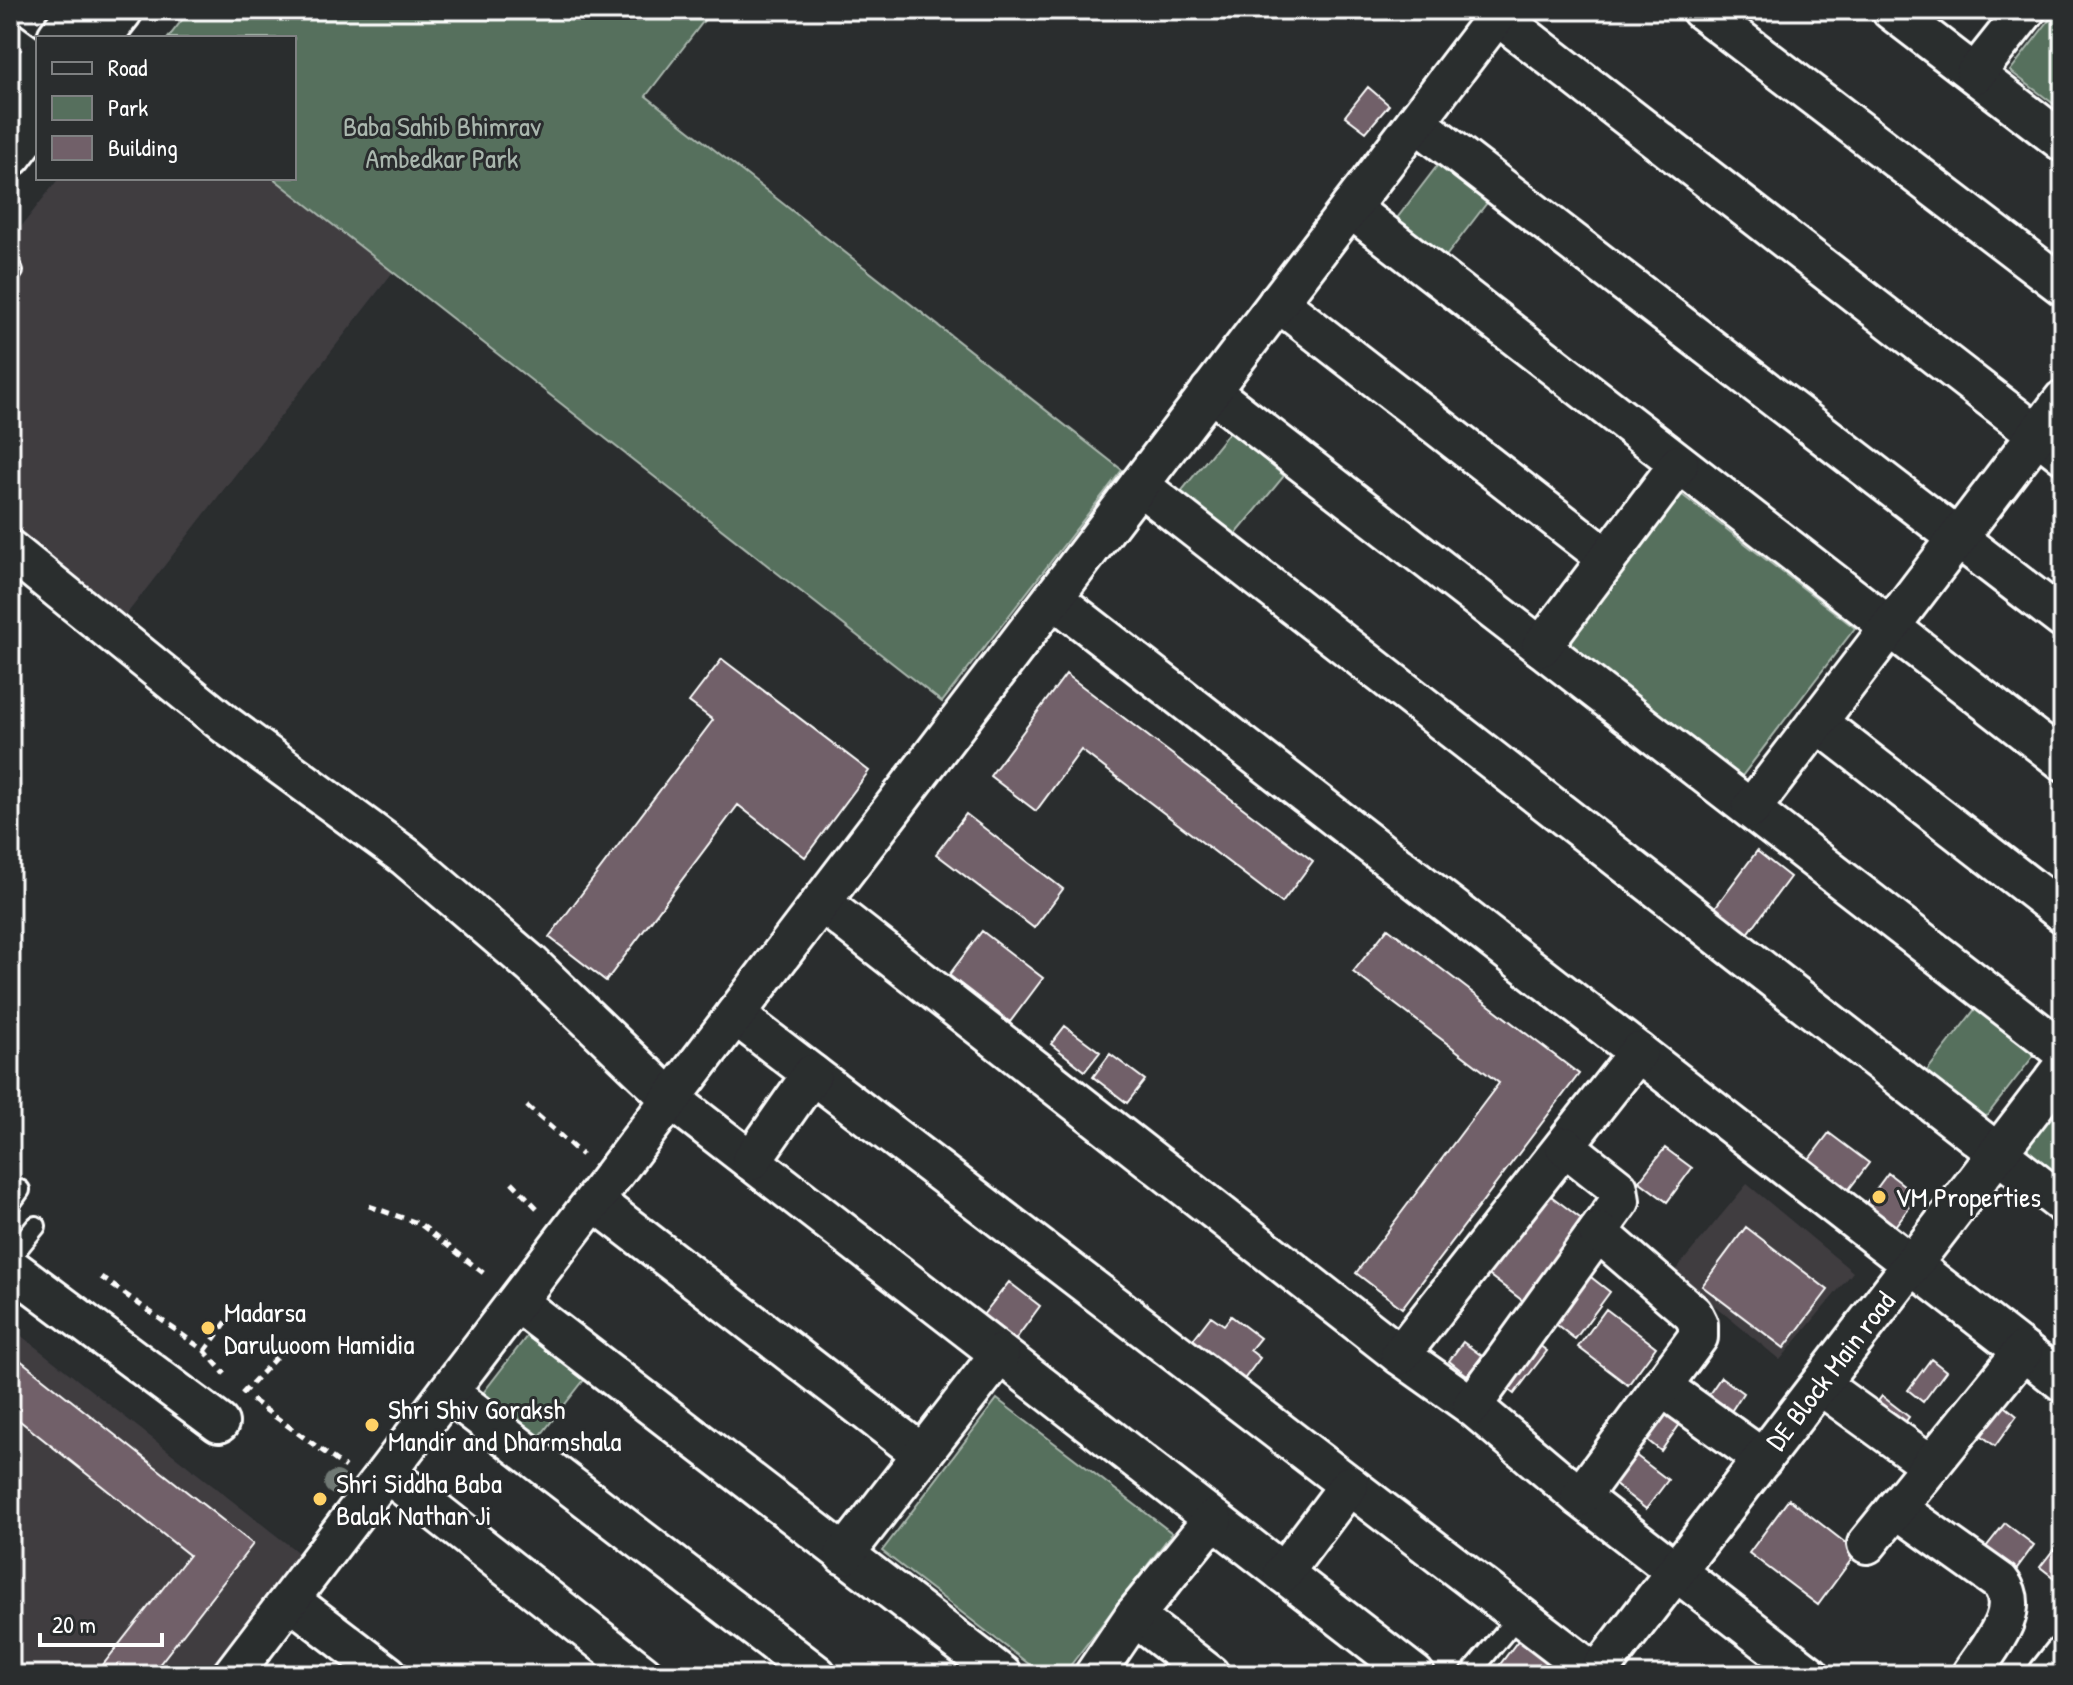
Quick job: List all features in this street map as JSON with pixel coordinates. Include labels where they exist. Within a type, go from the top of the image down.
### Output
[{"type":"street","points":[[62,36],[82,10]]},
{"type":"street","points":[[100,36],[120,10]]},
{"type":"street","points":[[1701,10],[2063,286]]},
{"type":"street","points":[[1891,10],[2063,142]]},
{"type":"street","points":[[1975,74],[2026,10]]},
{"type":"street","points":[[232,1675],[1416,122],[1496,12],[2050,444]]},
{"type":"street","points":[[10,101],[36,68]]},
{"type":"street","points":[[10,154],[36,120]]},
{"type":"street","points":[[1416,122],[2063,619]]},
{"type":"street","points":[[1350,208],[2063,761]]},
{"type":"street","points":[[1278,302],[1607,558]]},
{"type":"street","points":[[1210,391],[2063,1051]]},
{"type":"street","points":[[1751,809],[1957,538],[2050,444],[2063,400]]},
{"type":"street","points":[[1541,647],[1679,464]]},
{"type":"street","points":[[1139,485],[2063,1204]]},
{"type":"street","points":[[10,550],[226,725],[406,857],[532,965],[671,1099],[1415,1675]]},
{"type":"street","points":[[1053,598],[2063,1382]]},
{"type":"street","points":[[1817,722],[2063,913]]},
{"type":"street","points":[[821,902],[1400,1355],[1472,1406],[1580,1497],[1810,1675]]},
{"type":"street","points":[[735,1015],[1597,1675]]},
{"type":"street","points":[[1400,1355],[1638,1052]]},
{"type":"street","name":"DE Block Main road","points":[[1597,1675],[2063,1068]]},
{"type":"street","points":[[751,1161],[812,1074]]},
{"type":"street","points":[[1472,1406],[1598,1232],[1621,1194],[1565,1146]]},
{"type":"street","points":[[602,1191],[922,1454]]},
{"type":"street","points":[[1580,1497],[1698,1337],[1698,1324],[1693,1314],[1598,1232]]},
{"type":"street","points":[[10,1267],[219,1423]]},
{"type":"street","points":[[517,1302],[1002,1675]]},
{"type":"street","points":[[1867,1544],[2023,1351]]},
{"type":"street","points":[[844,1555],[1000,1354]]},
{"type":"street","points":[[1820,1385],[1931,1465]]},
{"type":"street","points":[[1661,1386],[1763,1459]]},
{"type":"street","points":[[448,1392],[817,1675]]},
{"type":"street","points":[[387,1473],[644,1675]]},
{"type":"street","points":[[1283,1573],[1349,1485]]},
{"type":"street","points":[[1896,1508],[2000,1582],[2009,1594],[2010,1607],[2002,1625],[1971,1675]]},
{"type":"street","points":[[1094,1675],[1134,1616],[1213,1519]]},
{"type":"street","points":[[290,1600],[388,1675]]},
{"type":"street","points":[[1134,1616],[1210,1675]]},
{"type":"street","points":[[2048,1675],[2063,1656]]},
{"type":"lane","points":[[10,30],[36,49]]},
{"type":"lane","points":[[10,1258],[36,1226]]},
{"type":"lane","points":[[1469,1675],[1519,1615]]},
{"type":"path","points":[[527,1106],[602,1191]]},
{"type":"path","points":[[369,1206],[420,1224],[517,1302]]},
{"type":"path","points":[[205,1351],[227,1321]]},
{"type":"path","points":[[219,1423],[282,1351]]},
{"type":"shaded area","points":[[57,180],[276,180],[393,272],[119,624],[10,538],[10,241]]},
{"type":"shaded area","points":[[1747,1184],[1853,1272],[1780,1360],[1674,1272]]},
{"type":"shaded area","points":[[10,1327],[300,1554],[206,1675],[10,1675]]},
{"type":"green space","name":"Baba Sahib Bhimrav Ambedkar Park","points":[[190,10],[712,10],[646,96],[1122,470],[942,702],[276,180],[296,180],[296,36],[170,36]]},
{"type":"green space","points":[[2057,10],[2063,10],[2063,111],[2010,71]]},
{"type":"green space","points":[[1444,157],[1493,195],[1440,264],[1391,226]]},
{"type":"green space","points":[[1230,431],[1284,476],[1232,539],[1179,494]]},
{"type":"green space","points":[[1681,494],[1855,628],[1739,780],[1565,646]]},
{"type":"green space","points":[[1976,1008],[2035,1054],[1985,1118],[1926,1072]]},
{"type":"green space","points":[[2063,1095],[2063,1183],[2021,1149]]},
{"type":"green space","points":[[527,1336],[584,1380],[540,1436],[483,1393]]},
{"type":"green space","points":[[997,1399],[1172,1533],[1063,1675],[1043,1675],[882,1551]]},
{"type":"building","points":[[1368,87],[1389,105],[1366,132],[1345,116]]},
{"type":"building","points":[[722,659],[869,771],[805,857],[738,805],[606,981],[549,937],[713,720],[689,702]]},
{"type":"building","points":[[1066,674],[1313,861],[1282,903],[1081,750],[1036,811],[990,776]]},
{"type":"building","points":[[966,814],[1063,889],[1034,928],[936,854]]},
{"type":"building","points":[[1757,851],[1790,877],[1741,943],[1708,917]]},
{"type":"building","points":[[1388,928],[1579,1074],[1402,1308],[1356,1273],[1499,1083],[1353,972]]},
{"type":"building","points":[[982,931],[1043,978],[1010,1022],[949,975]]},
{"type":"building","points":[[1065,1026],[1100,1052],[1085,1071],[1051,1044]]},
{"type":"building","points":[[1110,1054],[1145,1080],[1127,1103],[1093,1077]]},
{"type":"building","points":[[1829,1133],[1869,1163],[1843,1197],[1803,1167]]},
{"type":"building","points":[[1665,1148],[1692,1168],[1667,1202],[1639,1181]]},
{"type":"building","points":[[1888,1173],[1918,1196],[1892,1230],[1863,1207]]},
{"type":"building","points":[[1547,1193],[1588,1224],[1527,1304],[1486,1273]]},
{"type":"building","points":[[1746,1227],[1828,1290],[1784,1348],[1702,1286]]},
{"type":"building","points":[[1578,1267],[1610,1292],[1575,1339],[1543,1314]]},
{"type":"building","points":[[1009,1282],[1040,1306],[1015,1340],[983,1315]]},
{"type":"building","points":[[1606,1309],[1656,1347],[1628,1385],[1578,1347]]},
{"type":"building","points":[[1211,1316],[1224,1325],[1231,1316],[1260,1338],[1250,1350],[1260,1358],[1242,1382],[1191,1342]]},
{"type":"building","points":[[1531,1339],[1547,1351],[1514,1394],[1499,1382]]},
{"type":"building","points":[[1463,1342],[1482,1356],[1467,1375],[1449,1361]]},
{"type":"building","points":[[10,1352],[253,1544],[151,1675],[95,1675],[189,1555],[10,1413]]},
{"type":"building","points":[[1931,1359],[1946,1371],[1923,1402],[1908,1390]]},
{"type":"building","points":[[1721,1377],[1743,1393],[1728,1416],[1705,1400]]},
{"type":"building","points":[[1882,1396],[1909,1417],[1898,1432],[1870,1412]]},
{"type":"building","points":[[1995,1398],[2017,1416],[1995,1446],[1972,1428]]},
{"type":"building","points":[[1650,1402],[1680,1424],[1661,1451],[1631,1427]]},
{"type":"building","points":[[1630,1451],[1668,1480],[1646,1509],[1609,1480]]},
{"type":"building","points":[[1789,1499],[1857,1552],[1818,1605],[1749,1553]]},
{"type":"building","points":[[2005,1523],[2034,1545],[2009,1579],[1979,1556]]},
{"type":"building","points":[[2054,1549],[2063,1556],[2063,1585],[2040,1567]]},
{"type":"building","points":[[1520,1638],[1553,1663],[1545,1675],[1492,1675]]},
{"type":"place","name":"VM Properties","points":[[1879,1197]]},
{"type":"place","name":"Madarsa Daruluoom Hamidia","points":[[208,1328]]},
{"type":"place","name":"Shri Shiv Goraksh Mandir and Dharmshala","points":[[372,1425]]},
{"type":"place","name":"Shri Siddha Baba Balak Nathan Ji","points":[[320,1499]]}]
